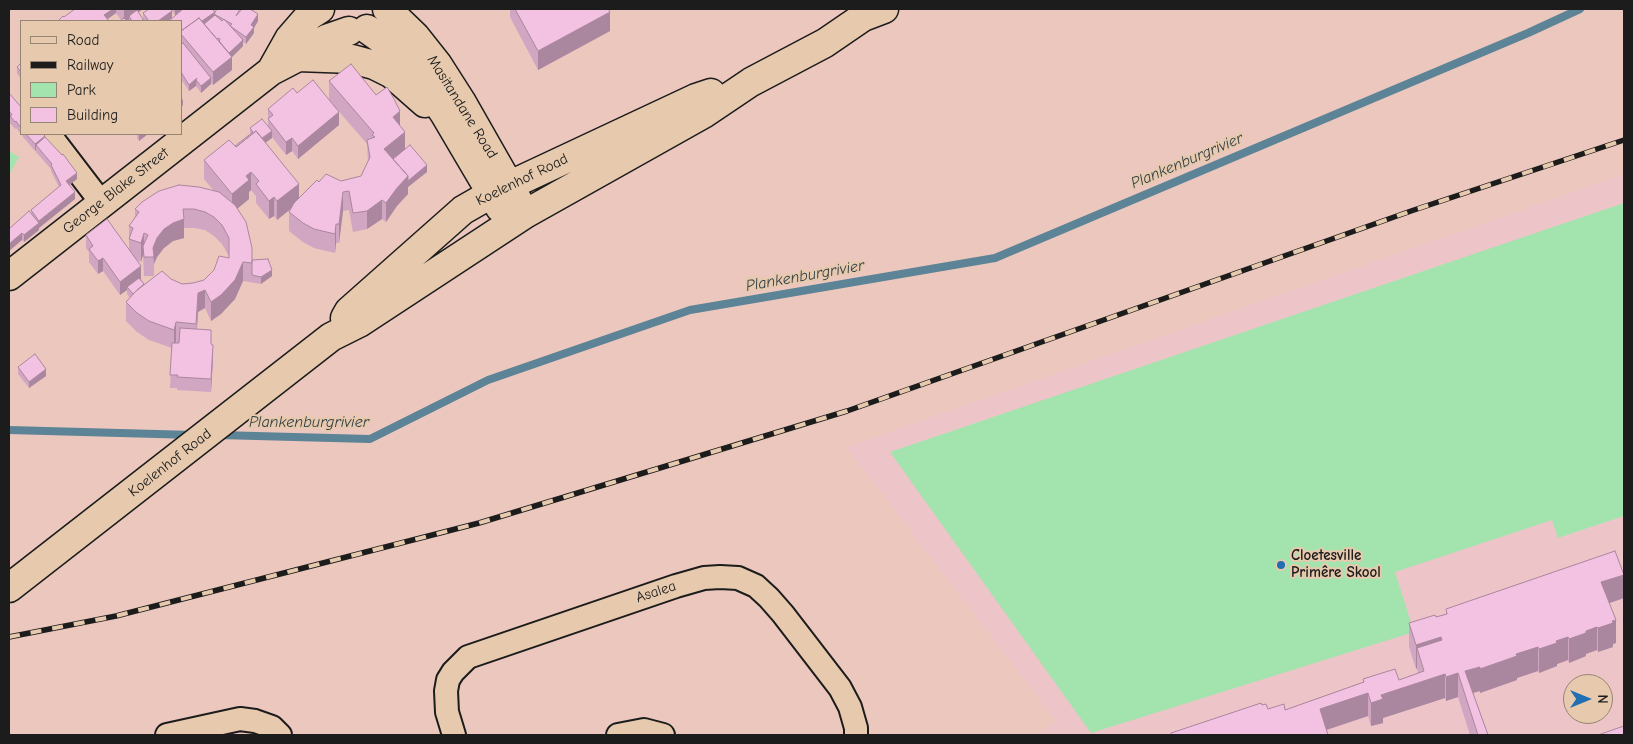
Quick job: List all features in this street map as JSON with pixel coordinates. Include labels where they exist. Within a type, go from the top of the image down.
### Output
[{"type":"main road","points":[[291,9],[293,48],[374,65],[392,74],[424,102],[444,113]]},
{"type":"main road","name":"George Blake Street","points":[[9,276],[101,202],[271,71],[293,48],[309,16],[320,9]]},
{"type":"main road","name":"Masitandane Road","points":[[327,9],[333,22],[340,28],[366,23],[409,63],[500,189]]},
{"type":"main road","name":"Masitandane Road","points":[[387,9],[415,36],[438,65],[465,108],[500,189],[517,219]]},
{"type":"main road","name":"Koelenhof Road","points":[[9,588],[326,341],[359,323],[517,219],[705,113],[751,82],[825,43],[864,17],[884,9]]},
{"type":"main road","name":"George Blake Street","points":[[293,48],[326,39],[366,23]]},
{"type":"main road","name":"Koelenhof Road","points":[[326,341],[349,311],[463,210],[500,189],[696,98],[751,82]]},
{"type":"street","points":[[50,135],[101,202]]},
{"type":"street","name":"Asalea","points":[[454,735],[447,712],[446,691],[448,680],[453,672],[468,657],[676,586],[704,578],[720,577],[738,578],[756,586],[770,598],[840,688],[850,707],[856,735]]},
{"type":"street","points":[[167,735],[240,719],[255,720],[272,727],[280,735]]},
{"type":"street","points":[[618,735],[644,730],[663,735]]},
{"type":"shaded area","name":"Cloetesville Primêre Skool","points":[[1624,174],[1624,735],[1037,735],[1056,721],[846,447]]},
{"type":"green space","points":[[9,151],[19,157],[9,175]]},
{"type":"green space","name":"Cloetesville Primêre Skool","points":[[1624,203],[1624,516],[1558,538],[1552,520],[1395,572],[1414,632],[1091,733],[890,452]]},
{"type":"building","points":[[75,9],[113,9],[104,15],[108,20],[59,20]]},
{"type":"building","points":[[149,9],[171,9],[172,11],[159,20],[148,20],[143,13]]},
{"type":"building","points":[[183,9],[212,9],[215,12],[202,21],[199,18],[182,30],[182,20],[170,20]]},
{"type":"building","points":[[217,9],[240,9],[236,16],[242,9],[250,9],[258,14],[251,25],[254,27],[246,37],[230,26],[232,24],[214,14]]},
{"type":"building","points":[[515,9],[608,9],[610,12],[538,51]]},
{"type":"building","points":[[137,10],[143,20],[131,20],[129,16]]},
{"type":"building","points":[[215,15],[222,21],[224,19],[243,40],[229,53],[219,41],[219,38],[217,39],[204,24]]},
{"type":"building","points":[[199,18],[232,57],[213,72],[182,35],[182,30]]},
{"type":"building","points":[[182,44],[211,78],[201,86],[196,80],[197,78],[189,85],[182,74]]},
{"type":"building","points":[[351,64],[376,95],[387,87],[394,99],[400,111],[393,117],[405,132],[384,149],[408,176],[386,203],[382,200],[367,211],[353,213],[349,191],[343,192],[339,224],[336,224],[335,234],[314,229],[289,212],[294,203],[317,180],[319,182],[326,174],[341,181],[361,176],[370,157],[367,140],[375,137],[372,135],[374,133],[329,81]]},
{"type":"building","points":[[313,80],[339,112],[298,146],[292,138],[286,142],[268,119],[273,115],[268,109],[293,88],[297,93]]},
{"type":"building","points":[[9,93],[20,106],[20,127],[10,116],[12,115],[9,111]]},
{"type":"building","points":[[262,119],[272,131],[262,138],[256,131],[236,147],[253,132],[250,128]]},
{"type":"building","points":[[256,131],[299,184],[277,201],[274,197],[269,201],[256,184],[259,181],[251,172],[246,176],[249,180],[232,194],[204,160],[229,140],[236,147]]},
{"type":"building","points":[[27,135],[45,136],[35,144]]},
{"type":"building","points":[[45,137],[63,154],[77,173],[66,181],[75,192],[39,221],[31,210],[61,185],[52,164],[36,145]]},
{"type":"building","points":[[410,145],[427,165],[408,181],[408,176],[393,159]]},
{"type":"building","points":[[179,185],[219,192],[235,205],[246,222],[252,248],[252,263],[243,262],[235,280],[221,295],[211,302],[205,290],[198,293],[196,324],[176,322],[174,330],[149,321],[126,302],[136,291],[162,271],[171,279],[182,284],[193,283],[204,280],[214,270],[219,256],[229,258],[229,238],[222,225],[214,217],[194,209],[183,209],[184,219],[164,229],[157,238],[153,248],[154,257],[144,257],[143,246],[148,235],[144,233],[141,243],[129,239],[133,228],[129,226],[139,212],[135,209],[159,191]]},
{"type":"building","points":[[29,211],[39,223],[24,235],[22,233],[9,244],[9,229]]},
{"type":"building","points":[[107,219],[141,266],[120,282],[103,258],[98,261],[89,249],[93,246],[86,235]]},
{"type":"building","points":[[268,259],[272,270],[261,277],[252,275],[252,260]]},
{"type":"building","points":[[139,278],[144,284],[133,294],[127,287]]},
{"type":"building","points":[[180,328],[211,330],[211,344],[213,345],[211,379],[170,375],[172,343],[179,343]]},
{"type":"building","points":[[35,354],[46,369],[29,382],[18,367]]},
{"type":"building","points":[[1615,551],[1624,575],[1601,582],[1616,620],[1612,621],[1613,623],[1586,631],[1586,633],[1569,639],[1568,637],[1556,641],[1557,643],[1539,649],[1538,647],[1516,654],[1517,656],[1480,669],[1480,667],[1465,671],[1488,735],[1478,735],[1458,673],[1446,677],[1445,674],[1381,695],[1383,699],[1371,703],[1368,693],[1320,709],[1328,735],[1171,735],[1171,733],[1261,703],[1262,705],[1266,704],[1268,709],[1284,704],[1285,710],[1364,682],[1363,679],[1395,669],[1399,680],[1424,671],[1417,648],[1442,640],[1441,637],[1416,645],[1409,623],[1435,615],[1436,617],[1447,614],[1446,609]]},
{"type":"building","points":[[1624,726],[1624,735],[1598,735]]},
{"type":"waterway","name":"Plankenburgrivier","points":[[218,435],[370,439],[488,380],[690,310],[995,258],[1528,33],[1580,9]]},
{"type":"waterway","name":"Plankenburgrivier","points":[[9,430],[194,435]]},
{"type":"railway","points":[[9,637],[116,616],[479,523],[847,411],[1411,211],[1624,140]]},
{"type":"place","name":"Cloetesville Primêre Skool","points":[[1281,565]]}]
